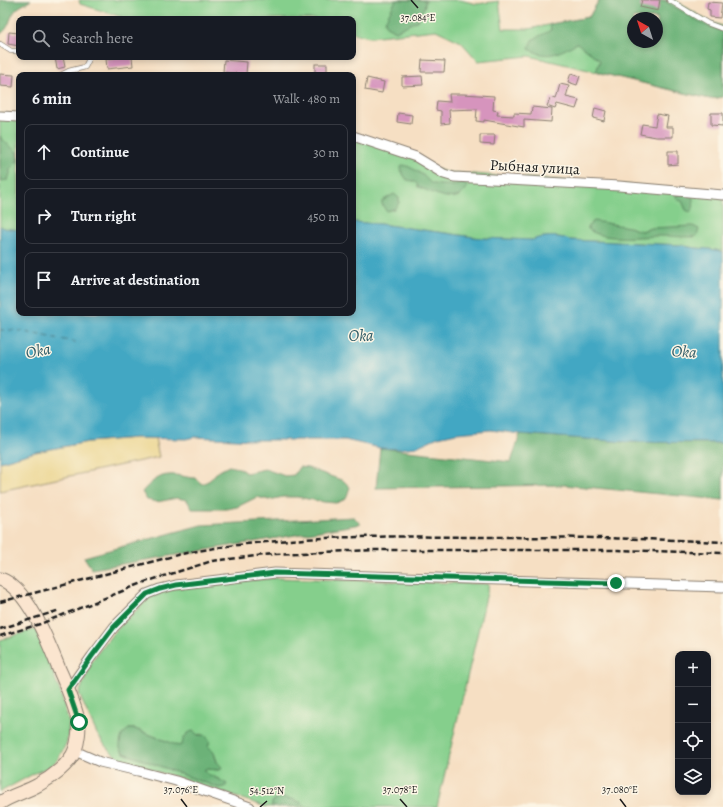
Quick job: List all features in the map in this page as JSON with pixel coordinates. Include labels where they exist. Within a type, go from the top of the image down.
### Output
[{"type":"main road","points":[[0,579],[15,589],[22,596],[40,624],[68,690],[79,722],[78,739],[75,751],[64,766],[39,785],[7,798],[0,803]]},
{"type":"street","points":[[0,116],[16,117]]},
{"type":"street","name":"Рыбная улица","points":[[356,137],[416,157],[444,174],[454,177],[619,186],[723,195]]},
{"type":"street","points":[[68,690],[114,627],[147,594],[176,585],[275,573],[723,587]]},
{"type":"street","points":[[75,751],[100,762],[176,781],[250,807]]},
{"type":"lane","points":[[669,0],[707,23],[723,29]]},
{"type":"lane","points":[[0,44],[11,51],[16,51]]},
{"type":"lane","points":[[67,72],[85,67],[88,60]]},
{"type":"green space","points":[[0,0],[31,0],[15,11],[8,26],[0,34]]},
{"type":"green space","points":[[79,0],[460,0],[477,4],[499,1],[503,29],[528,29],[589,17],[599,0],[675,0],[708,21],[723,26],[723,97],[710,99],[529,56],[478,61],[461,42],[436,30],[369,37],[356,34],[356,16],[118,16],[80,4]]},
{"type":"green space","points":[[396,0],[425,0],[425,5],[418,20],[396,31],[386,26],[385,21]]},
{"type":"green space","points":[[599,0],[663,0],[705,25],[723,31],[723,97],[710,99],[596,72],[600,60],[577,43],[559,52],[548,55],[529,49],[532,40],[551,30],[550,24],[589,17]]},
{"type":"green space","points":[[0,113],[16,114],[16,230],[3,228],[0,226]]},
{"type":"green space","points":[[356,134],[445,172],[723,192],[723,252],[692,248],[682,245],[569,240],[556,237],[545,237],[532,240],[481,238],[380,224],[356,222]]},
{"type":"green space","points":[[0,136],[16,151],[16,163],[10,169],[8,180],[0,181]]},
{"type":"green space","points":[[404,165],[419,172],[429,182],[439,185],[453,186],[463,182],[467,187],[458,197],[451,198],[438,195],[418,187],[414,182],[407,180],[401,171],[401,167]]},
{"type":"green space","points":[[394,194],[399,198],[399,203],[394,209],[386,211],[382,201]]},
{"type":"green space","points":[[677,194],[692,195],[694,206],[690,212],[686,210],[682,201],[678,200],[676,197]]},
{"type":"green space","points":[[594,221],[629,227],[641,231],[651,228],[693,226],[699,229],[697,236],[694,237],[611,237],[594,233],[588,229],[588,226]]},
{"type":"green space","points":[[520,434],[626,442],[723,443],[723,500],[564,485],[376,488],[380,448],[511,462]]},
{"type":"green space","points":[[229,466],[239,468],[246,473],[265,469],[285,476],[294,475],[299,467],[308,468],[344,481],[350,487],[346,499],[336,503],[297,497],[283,497],[269,500],[257,497],[237,507],[227,509],[192,509],[187,500],[177,498],[157,502],[147,500],[142,492],[154,480],[165,475],[195,478],[202,484],[210,480],[217,472]]},
{"type":"green space","points":[[354,517],[361,524],[92,569],[84,557],[201,525]]},
{"type":"green space","points":[[275,578],[489,584],[437,807],[306,807],[305,805],[266,807],[177,777],[120,760],[107,748],[97,734],[79,694],[93,659],[115,631],[149,598],[162,591],[176,588]],"holes":[[[129,729],[135,729],[179,746],[195,733],[198,735],[202,734],[208,746],[214,753],[220,770],[205,769],[205,772],[210,776],[219,779],[219,788],[124,753],[122,751]]]},
{"type":"green space","points":[[36,629],[61,694],[69,723],[67,742],[58,759],[51,766],[0,792],[0,640]]},
{"type":"green space","points":[[129,729],[135,729],[179,746],[182,744],[186,736],[193,731],[198,735],[205,735],[209,740],[208,746],[214,753],[217,762],[222,767],[220,770],[205,769],[205,772],[227,784],[225,787],[219,788],[124,753],[120,748],[121,739],[124,733]]},
{"type":"green space","points":[[278,798],[285,798],[300,802],[306,807],[272,807],[272,802]]},
{"type":"sand","points":[[155,438],[159,457],[0,491],[0,462],[35,452],[88,442]]},
{"type":"water","name":"Oka","points":[[356,222],[380,224],[481,238],[532,240],[545,237],[556,237],[569,240],[682,245],[692,248],[723,252],[723,443],[626,442],[520,434],[491,430],[456,433],[438,437],[416,447],[399,449],[380,448],[345,440],[255,440],[194,437],[186,439],[135,438],[88,442],[35,452],[0,462],[0,226],[3,228],[16,230],[16,316],[356,316]]},
{"type":"building","points":[[642,0],[660,0],[658,11],[640,7]]},
{"type":"building","points":[[708,2],[722,3],[720,18],[710,17],[710,10],[707,9]]},
{"type":"building","points":[[9,32],[16,33],[16,45],[8,44]]},
{"type":"building","points":[[56,60],[64,60],[65,67],[57,69]]},
{"type":"building","points":[[106,60],[132,60],[133,66],[107,69]]},
{"type":"building","points":[[224,60],[247,62],[246,72],[223,72]]},
{"type":"building","points":[[422,60],[445,61],[444,72],[421,72]]},
{"type":"building","points":[[315,64],[327,64],[327,72],[315,72]]},
{"type":"building","points":[[571,73],[580,76],[577,85],[568,82]]},
{"type":"building","points":[[0,74],[14,75],[13,87],[0,86]]},
{"type":"building","points":[[422,76],[423,85],[402,86],[402,77]]},
{"type":"building","points":[[367,78],[384,82],[382,93],[365,90]]},
{"type":"building","points":[[560,84],[569,86],[566,97],[579,100],[576,109],[557,104],[555,109],[547,106],[551,97],[556,99]]},
{"type":"building","points":[[449,94],[494,96],[493,110],[498,111],[497,115],[514,116],[514,113],[531,114],[532,107],[552,109],[551,122],[524,120],[524,127],[484,120],[484,122],[476,121],[477,109],[449,110],[450,123],[441,124],[441,111],[436,110],[437,101],[450,102]]},
{"type":"building","points":[[595,108],[606,111],[604,121],[593,118]]},
{"type":"building","points":[[398,113],[412,115],[411,124],[397,122]]},
{"type":"building","points":[[711,113],[723,113],[723,126],[711,125]]},
{"type":"building","points":[[657,114],[668,116],[666,127],[673,127],[673,137],[656,137],[640,134],[642,124],[655,126]]},
{"type":"building","points":[[480,135],[495,135],[494,145],[480,144]]},
{"type":"building","points":[[668,151],[678,151],[678,164],[668,165]]},
{"type":"ferry route","points":[[0,330],[15,330],[80,343]]},
{"type":"railway","points":[[0,602],[181,554],[253,543],[289,540],[362,537],[435,537],[597,538],[723,542]]},
{"type":"railway","points":[[0,636],[40,624],[145,582],[212,561],[273,554],[375,550],[612,550],[723,553]]},
{"type":"railway","points":[[0,629],[60,610]]},
{"type":"route","points":[[79,722],[68,690],[114,627],[147,594],[160,589],[176,585],[275,573],[616,583]]}]
